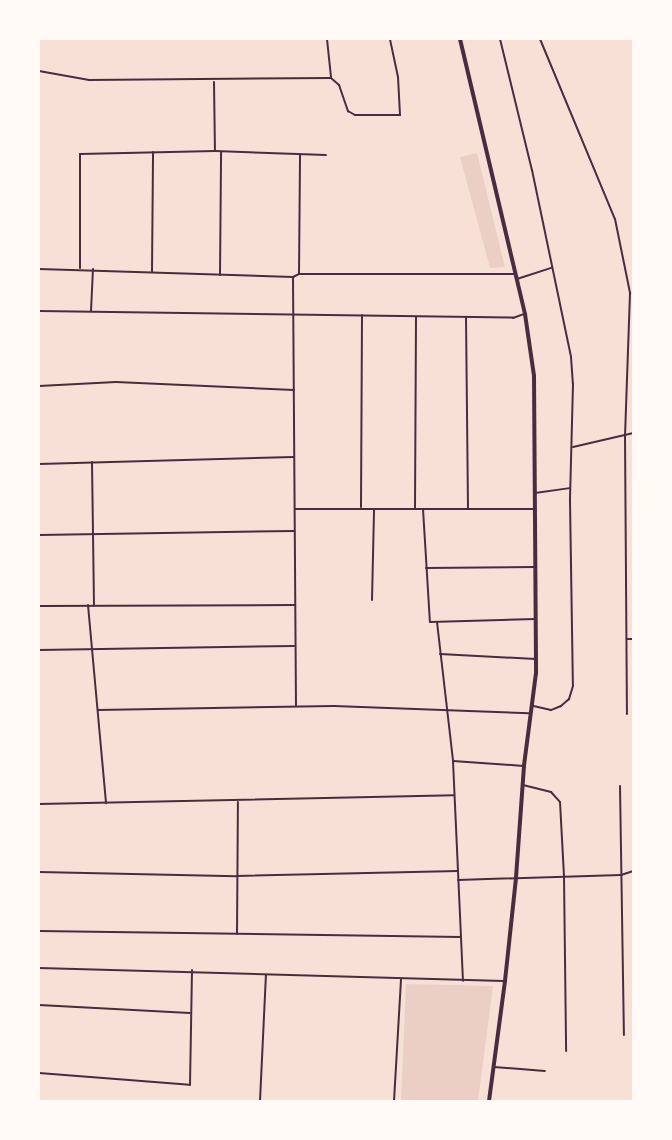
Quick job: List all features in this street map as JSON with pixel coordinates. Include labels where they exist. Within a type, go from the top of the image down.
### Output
[{"type":"main road","points":[[460,39],[525,314],[534,376],[537,659],[524,766],[516,878],[505,981],[489,1101]]},
{"type":"street","points":[[327,39],[331,78],[343,93],[348,111],[355,115],[400,115],[398,77],[390,39]]},
{"type":"street","points":[[500,39],[571,357],[573,686],[569,699],[561,706],[551,710],[531,705]]},
{"type":"street","points":[[540,39],[605,192],[620,242],[631,300],[625,435],[627,714]]},
{"type":"street","points":[[39,71],[89,81],[331,78]]},
{"type":"street","points":[[214,81],[215,151]]},
{"type":"street","points":[[80,268],[80,154],[215,151],[326,155]]},
{"type":"street","points":[[152,273],[153,152]]},
{"type":"street","points":[[220,275],[221,152]]},
{"type":"street","points":[[299,274],[300,155]]},
{"type":"street","points":[[39,269],[80,268],[220,275],[516,276],[552,268]]},
{"type":"street","points":[[91,311],[93,269]]},
{"type":"street","points":[[293,276],[296,706]]},
{"type":"street","points":[[39,311],[513,318],[525,314]]},
{"type":"street","points":[[361,509],[362,315]]},
{"type":"street","points":[[415,509],[416,317]]},
{"type":"street","points":[[466,317],[468,509]]},
{"type":"street","points":[[39,386],[116,382],[294,390]]},
{"type":"street","points":[[573,447],[633,433]]},
{"type":"street","points":[[39,464],[294,457]]},
{"type":"street","points":[[92,462],[94,605]]},
{"type":"street","points":[[535,494],[571,488]]},
{"type":"street","points":[[295,509],[535,509]]},
{"type":"street","points":[[372,600],[374,509]]},
{"type":"street","points":[[423,509],[430,622],[537,619]]},
{"type":"street","points":[[39,536],[295,531]]},
{"type":"street","points":[[426,568],[537,567]]},
{"type":"street","points":[[88,605],[106,803]]},
{"type":"street","points":[[39,606],[295,605]]},
{"type":"street","points":[[437,622],[453,761],[463,981]]},
{"type":"street","points":[[627,639],[633,639]]},
{"type":"street","points":[[39,650],[296,646]]},
{"type":"street","points":[[440,654],[537,659]]},
{"type":"street","points":[[98,710],[296,706],[446,708],[530,712]]},
{"type":"street","points":[[453,761],[524,766]]},
{"type":"street","points":[[523,785],[551,792],[560,802],[564,877],[566,1051]]},
{"type":"street","points":[[620,786],[624,1035]]},
{"type":"street","points":[[39,804],[454,795]]},
{"type":"street","points":[[237,934],[238,801]]},
{"type":"street","points":[[39,872],[237,876],[458,871]]},
{"type":"street","points":[[458,880],[621,875],[633,871]]},
{"type":"street","points":[[39,931],[461,937]]},
{"type":"street","points":[[39,968],[192,970],[266,975],[505,981]]},
{"type":"street","points":[[39,1073],[190,1085],[192,970]]},
{"type":"street","points":[[260,1101],[266,975]]},
{"type":"street","points":[[394,1101],[401,979]]},
{"type":"street","points":[[39,1005],[190,1013]]},
{"type":"street","points":[[494,1067],[545,1071]]},
{"type":"shaded area","points":[[477,153],[505,267],[490,268],[460,157]]},
{"type":"shaded area","points":[[406,984],[493,986],[478,1101],[401,1101]]}]
